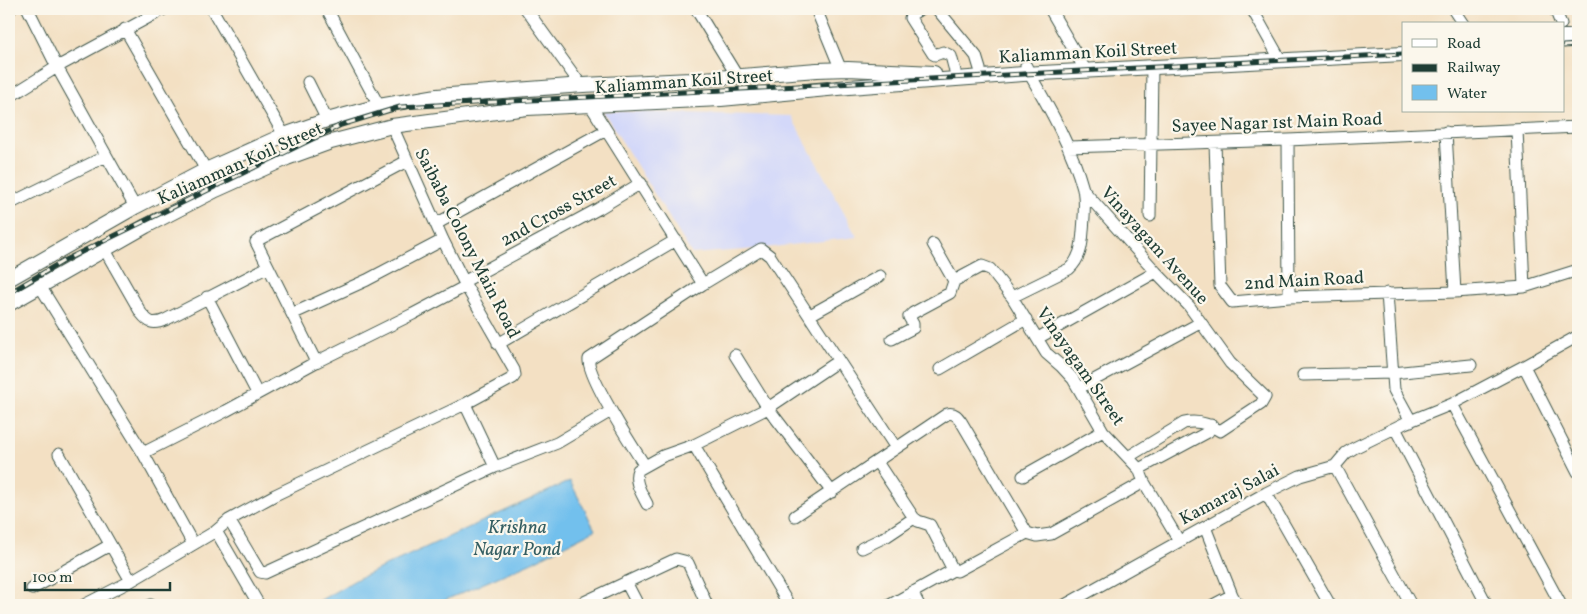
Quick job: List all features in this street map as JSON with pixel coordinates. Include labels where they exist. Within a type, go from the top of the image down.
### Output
[{"type":"main road","name":"Kaliamman Koil Street","points":[[9,304],[146,226],[216,190],[331,142],[392,126],[527,108],[721,99],[1027,70],[1402,46]]},
{"type":"main road","name":"Kaliamman Koil Street","points":[[1084,67],[1152,68],[1277,55],[1402,54]]},
{"type":"main road","name":"Kaliamman Koil Street","points":[[9,279],[135,206],[206,170],[284,135],[327,120],[379,106],[437,96],[581,85],[841,70],[929,73],[980,69],[1027,70]]},
{"type":"street","points":[[28,9],[106,156],[135,206]]},
{"type":"street","points":[[9,97],[58,67],[164,9]]},
{"type":"street","points":[[212,9],[294,156]]},
{"type":"street","points":[[327,9],[379,106]]},
{"type":"street","points":[[526,9],[581,85]]},
{"type":"street","points":[[696,9],[737,76]]},
{"type":"street","points":[[816,9],[841,70]]},
{"type":"street","points":[[920,9],[911,15],[910,18],[933,54],[943,52],[950,56],[955,71]]},
{"type":"street","points":[[937,9],[976,56],[980,69]]},
{"type":"street","points":[[1050,9],[1084,67]]},
{"type":"street","points":[[1252,9],[1277,55]]},
{"type":"street","points":[[1453,9],[1462,22]]},
{"type":"street","points":[[1555,9],[1561,22]]},
{"type":"street","points":[[125,30],[206,170]]},
{"type":"street","points":[[1150,216],[1152,68]]},
{"type":"street","name":"Vinayagam Street","points":[[1027,70],[1068,147],[1083,190],[1082,242],[1076,262],[1069,270],[1012,297],[1046,353],[1061,366],[1079,388],[1103,431],[1138,469],[1179,541]]},
{"type":"street","points":[[308,82],[327,120]]},
{"type":"street","points":[[591,106],[703,284]]},
{"type":"street","name":"Saibaba Colony Main Road","points":[[392,126],[443,240],[515,375],[509,382],[465,404]]},
{"type":"street","name":"Sayee Nagar 1st Main Road","points":[[1068,147],[1215,143],[1578,127]]},
{"type":"street","points":[[436,224],[606,130]]},
{"type":"street","points":[[1517,130],[1524,287]]},
{"type":"street","points":[[1446,132],[1455,292]]},
{"type":"street","points":[[1288,140],[1288,297]]},
{"type":"street","name":"2nd Main Road","points":[[1215,143],[1220,286],[1232,302],[1288,297],[1455,292],[1524,287],[1578,270]]},
{"type":"street","points":[[9,204],[106,156]]},
{"type":"street","points":[[316,362],[256,246],[256,242],[407,161]]},
{"type":"street","name":"2nd Cross Street","points":[[143,453],[226,412],[257,393],[373,334],[598,209],[641,183]]},
{"type":"street","name":"Vinayagam Avenue","points":[[1083,190],[1189,306],[1230,363],[1263,394],[1265,399],[1261,404],[1220,430],[1211,425]]},
{"type":"street","points":[[292,314],[367,280],[443,240]]},
{"type":"street","points":[[498,344],[676,240]]},
{"type":"street","points":[[933,244],[954,281]]},
{"type":"street","points":[[105,250],[142,313],[148,322],[153,324],[159,323],[268,267]]},
{"type":"street","points":[[644,466],[611,411],[589,368],[589,359],[703,284],[762,250],[770,256],[810,315],[896,448]]},
{"type":"street","points":[[892,339],[913,328],[910,315],[950,293],[954,281],[982,266],[990,269],[1012,297]]},
{"type":"street","points":[[1038,338],[1156,272]]},
{"type":"street","points":[[810,315],[880,276]]},
{"type":"street","points":[[40,286],[143,453],[193,544]]},
{"type":"street","points":[[1387,293],[1394,390],[1411,421]]},
{"type":"street","points":[[207,297],[257,393]]},
{"type":"street","points":[[940,369],[1026,319]]},
{"type":"street","points":[[1079,388],[1200,323]]},
{"type":"street","name":"Kamaraj Salai","points":[[1064,605],[1083,601],[1179,541],[1266,493],[1300,476],[1335,466],[1346,453],[1395,428],[1452,404],[1524,366],[1577,341]]},
{"type":"street","points":[[735,355],[768,408],[832,492]]},
{"type":"street","points":[[647,504],[636,477],[638,470],[664,456],[694,445],[768,408],[838,361]]},
{"type":"street","points":[[1303,375],[1393,373],[1470,365]]},
{"type":"street","points":[[1524,366],[1578,472]]},
{"type":"street","points":[[84,605],[131,581],[216,531],[229,520],[275,495],[465,404],[495,467]]},
{"type":"street","points":[[1452,404],[1561,605]]},
{"type":"street","points":[[229,520],[260,572],[264,574],[495,467],[557,443],[611,411]]},
{"type":"street","points":[[795,516],[946,414],[951,413],[958,418],[1026,534]]},
{"type":"street","points":[[1128,457],[1184,423],[1193,421],[1211,425],[1208,432],[1138,469]]},
{"type":"street","points":[[1395,428],[1487,605]]},
{"type":"street","points":[[1023,476],[1103,431]]},
{"type":"street","points":[[694,445],[789,605]]},
{"type":"street","points":[[59,454],[131,581]]},
{"type":"street","points":[[877,462],[914,518],[930,525],[953,570]]},
{"type":"street","points":[[1335,466],[1411,605]]},
{"type":"street","points":[[890,605],[953,570],[957,571],[1026,534],[1037,536],[1051,534],[1144,482]]},
{"type":"street","points":[[1266,493],[1330,605]]},
{"type":"street","points":[[862,548],[887,536],[914,518]]},
{"type":"street","points":[[1205,527],[1235,600],[1213,605]]},
{"type":"street","points":[[216,531],[258,605]]},
{"type":"street","points":[[32,588],[110,545]]},
{"type":"street","points":[[578,605],[676,559],[688,563],[707,605]]},
{"type":"street","points":[[626,582],[638,605]]},
{"type":"street","points":[[912,592],[919,605]]},
{"type":"shaded area","points":[[603,111],[791,116],[857,237],[756,249],[692,254]]},
{"type":"water","name":"Krishna Nagar Pond","points":[[570,481],[595,530],[530,563],[434,605],[312,605],[357,579]]},
{"type":"railway","points":[[1564,46],[1578,45]]},
{"type":"railway","points":[[9,293],[65,260],[341,125],[400,107],[1402,54]]}]
